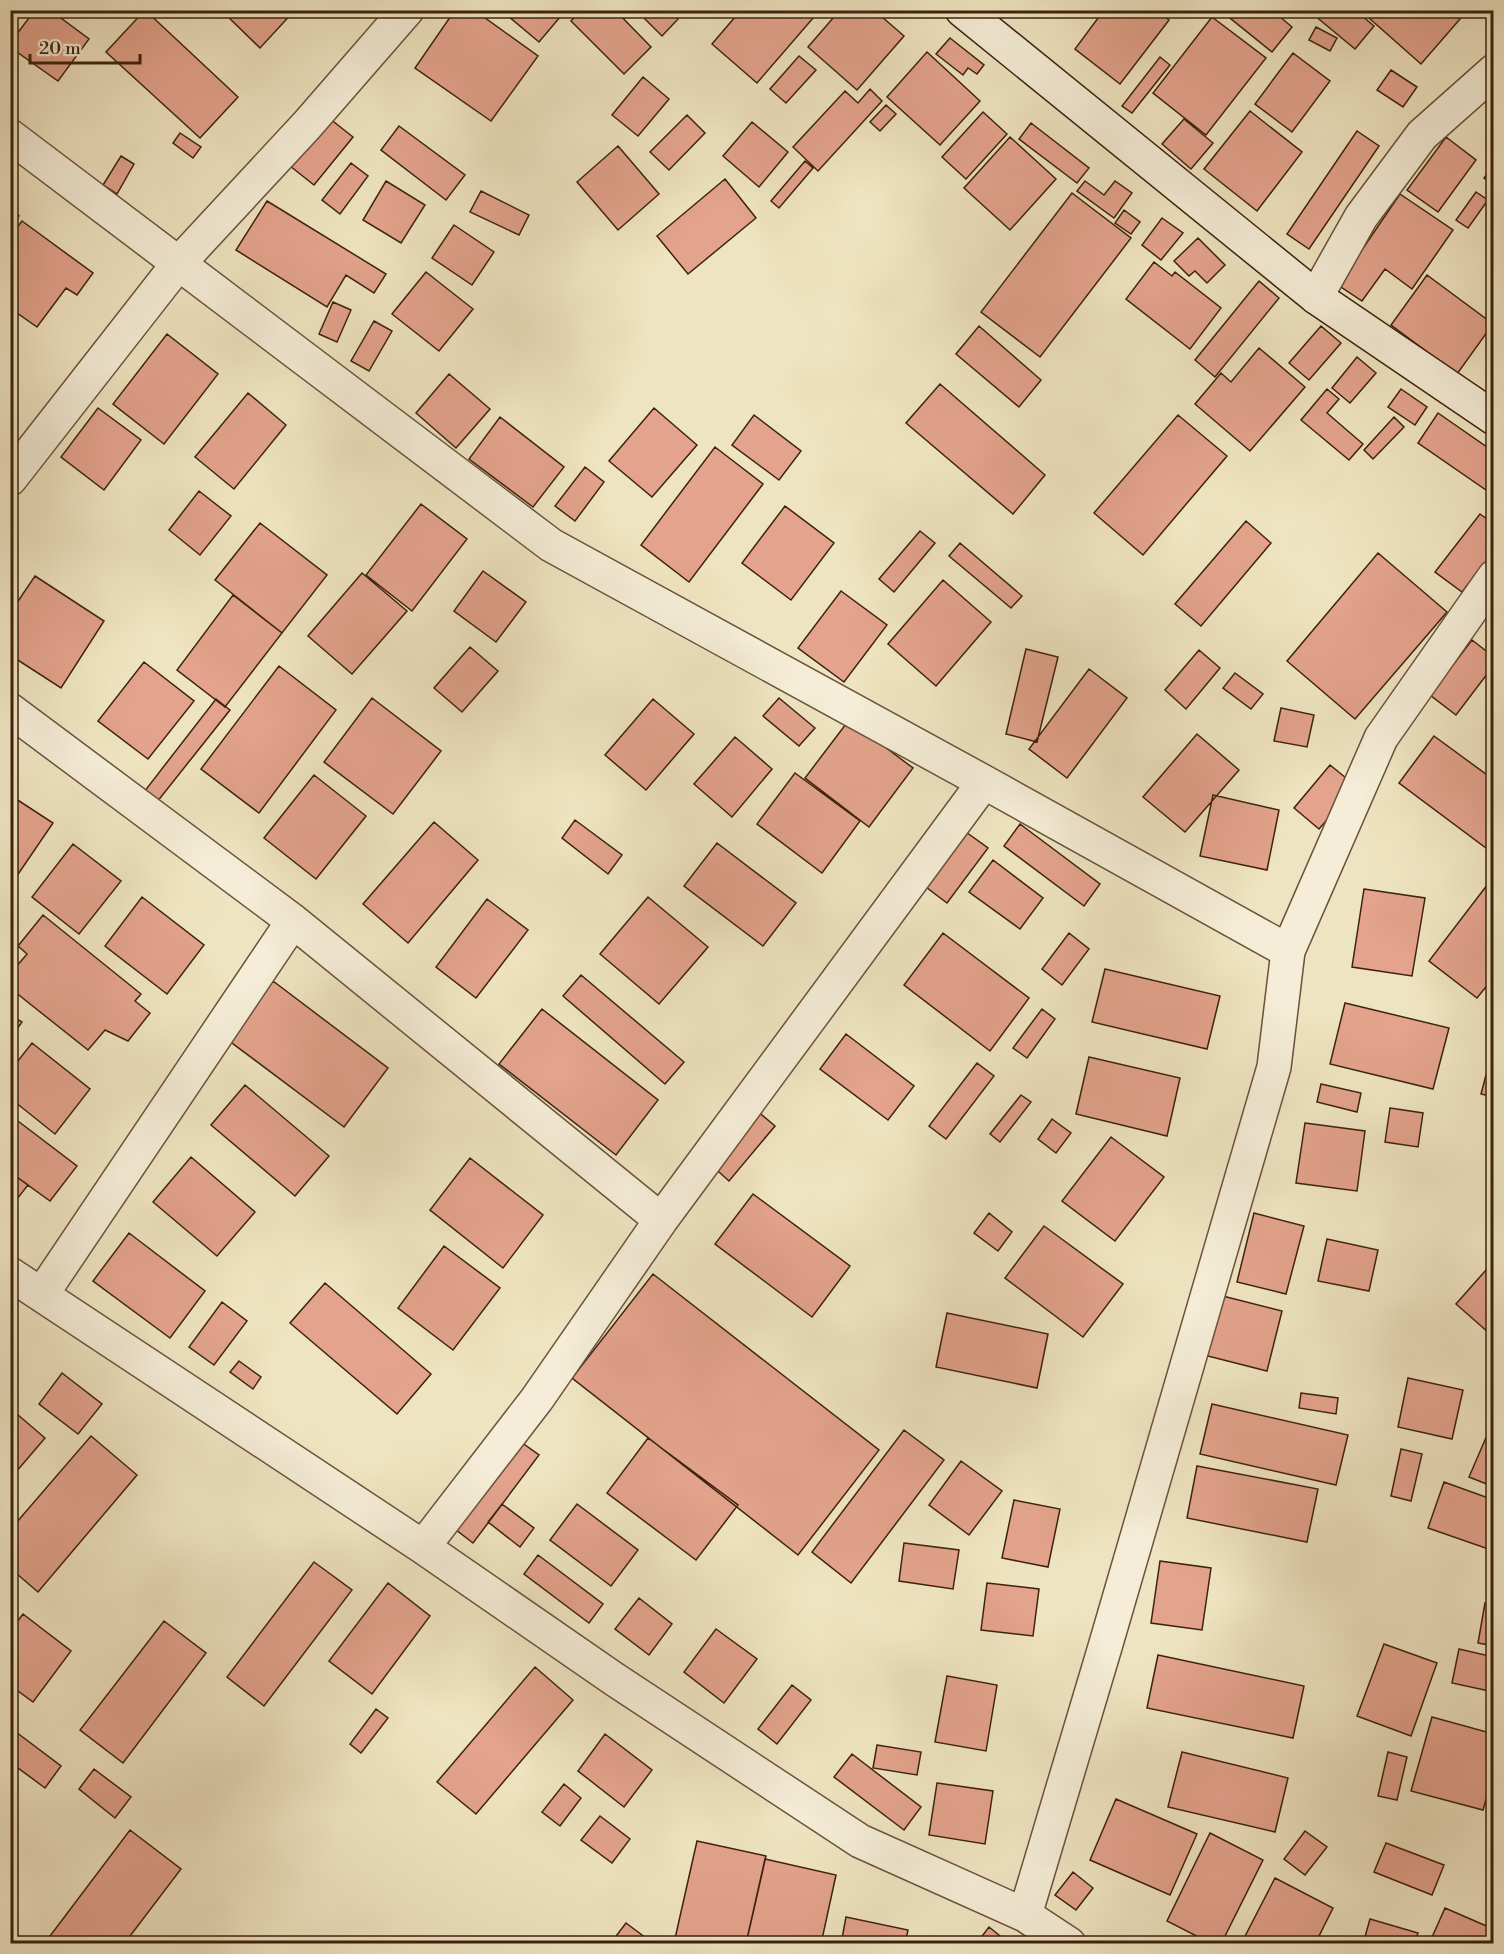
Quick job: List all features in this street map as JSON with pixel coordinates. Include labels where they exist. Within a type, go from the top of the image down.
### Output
[{"type":"street","points":[[10,479],[178,264],[307,125],[407,10]]},
{"type":"street","points":[[962,10],[1316,297],[1494,418]]},
{"type":"street","points":[[1316,297],[1361,217],[1422,135],[1494,71]]},
{"type":"street","points":[[10,136],[551,545],[1288,951]]},
{"type":"street","points":[[1024,1915],[1108,1637],[1274,1067],[1288,951],[1381,738],[1494,577]]},
{"type":"street","points":[[10,710],[293,921],[661,1220]]},
{"type":"street","points":[[423,1547],[537,1399],[661,1220],[984,782]]},
{"type":"street","points":[[42,1294],[293,921]]},
{"type":"street","points":[[10,1274],[423,1547],[614,1679],[860,1840],[1024,1915],[1069,1944]]},
{"type":"building","points":[[35,10],[50,10],[89,39],[58,81],[10,47],[10,43]]},
{"type":"building","points":[[145,10],[238,97],[200,138],[106,52]]},
{"type":"building","points":[[221,10],[295,10],[260,48]]},
{"type":"building","points":[[455,10],[474,10],[538,56],[491,121],[415,68]]},
{"type":"building","points":[[501,10],[566,10],[539,42]]},
{"type":"building","points":[[581,10],[615,10],[651,47],[624,74],[571,21]]},
{"type":"building","points":[[636,10],[669,10],[678,19],[662,36]]},
{"type":"building","points":[[741,10],[820,10],[757,83],[712,44]]},
{"type":"building","points":[[840,10],[874,10],[904,36],[857,90],[808,47]]},
{"type":"building","points":[[1104,10],[1157,10],[1169,20],[1120,84],[1075,49]]},
{"type":"building","points":[[1228,10],[1272,10],[1292,27],[1272,52],[1225,14]]},
{"type":"building","points":[[1308,10],[1355,10],[1374,26],[1355,49]]},
{"type":"building","points":[[1360,10],[1451,10],[1460,19],[1421,64]]},
{"type":"building","points":[[1212,17],[1266,58],[1206,135],[1153,93]]},
{"type":"building","points":[[1316,27],[1337,38],[1330,51],[1309,40]]},
{"type":"building","points":[[950,38],[984,65],[977,74],[968,68],[963,75],[936,54]]},
{"type":"building","points":[[927,52],[980,101],[940,145],[887,97]]},
{"type":"building","points":[[1293,53],[1330,81],[1292,132],[1255,104]]},
{"type":"building","points":[[799,56],[816,70],[786,103],[770,89]]},
{"type":"building","points":[[1160,57],[1170,65],[1132,113],[1122,106]]},
{"type":"building","points":[[1391,70],[1417,87],[1403,107],[1377,90]]},
{"type":"building","points":[[643,77],[669,99],[638,136],[612,115]]},
{"type":"building","points":[[870,89],[882,101],[818,171],[793,147],[845,91],[858,103]]},
{"type":"building","points":[[886,105],[896,114],[880,131],[870,122]]},
{"type":"building","points":[[1250,111],[1302,152],[1257,211],[1204,169]]},
{"type":"building","points":[[983,112],[1007,134],[966,179],[942,157]]},
{"type":"building","points":[[687,115],[705,133],[669,170],[650,152]]},
{"type":"building","points":[[329,118],[353,137],[314,185],[290,166]]},
{"type":"building","points":[[1184,119],[1213,143],[1191,169],[1162,144]]},
{"type":"building","points":[[752,122],[788,152],[759,187],[723,156]]},
{"type":"building","points":[[1031,123],[1089,168],[1077,183],[1019,139]]},
{"type":"building","points":[[399,126],[465,175],[446,200],[381,150]]},
{"type":"building","points":[[1357,131],[1379,146],[1309,249],[1287,234]]},
{"type":"building","points":[[180,133],[201,147],[193,158],[173,143]]},
{"type":"building","points":[[1010,137],[1056,179],[1010,230],[964,188]]},
{"type":"building","points":[[1446,137],[1476,160],[1438,212],[1407,190]]},
{"type":"building","points":[[618,146],[659,194],[618,230],[577,182]]},
{"type":"building","points":[[121,156],[134,164],[117,194],[103,185]]},
{"type":"building","points":[[805,161],[813,168],[779,208],[771,201]]},
{"type":"building","points":[[351,163],[368,176],[340,214],[322,200]]},
{"type":"building","points":[[1494,165],[1494,185],[1484,178]]},
{"type":"building","points":[[725,179],[756,218],[688,274],[657,236]]},
{"type":"building","points":[[386,181],[425,205],[401,243],[363,220]]},
{"type":"building","points":[[1085,181],[1104,195],[1115,181],[1132,193],[1114,218],[1077,191]]},
{"type":"building","points":[[481,191],[529,215],[519,235],[470,212]]},
{"type":"building","points":[[1476,192],[1488,200],[1468,228],[1456,220]]},
{"type":"building","points":[[1072,193],[1131,238],[1040,357],[981,312]]},
{"type":"building","points":[[1400,194],[1453,230],[1412,289],[1385,269],[1362,301],[1338,285]]},
{"type":"building","points":[[267,201],[386,274],[374,293],[346,275],[327,307],[236,250]]},
{"type":"building","points":[[10,209],[19,216],[10,228]]},
{"type":"building","points":[[1124,210],[1140,222],[1131,234],[1115,223]]},
{"type":"building","points":[[1162,218],[1183,233],[1161,260],[1142,245]]},
{"type":"building","points":[[22,221],[93,273],[77,295],[66,288],[37,327],[10,308],[10,237]]},
{"type":"building","points":[[454,225],[494,252],[472,285],[432,258]]},
{"type":"building","points":[[1198,238],[1225,265],[1207,283],[1195,271],[1189,276],[1174,261]]},
{"type":"building","points":[[1154,262],[1172,276],[1175,272],[1221,308],[1190,349],[1126,299]]},
{"type":"building","points":[[426,272],[473,309],[439,351],[392,314]]},
{"type":"building","points":[[1427,275],[1493,324],[1457,374],[1391,325]]},
{"type":"building","points":[[1259,281],[1279,298],[1215,377],[1195,360]]},
{"type":"building","points":[[333,302],[351,310],[337,342],[319,334]]},
{"type":"building","points":[[374,321],[392,331],[369,371],[351,361]]},
{"type":"building","points":[[979,326],[1041,380],[1019,407],[956,354]]},
{"type":"building","points":[[1321,326],[1341,343],[1309,380],[1289,363]]},
{"type":"building","points":[[167,334],[218,374],[164,444],[113,404]]},
{"type":"building","points":[[1259,348],[1305,387],[1250,451],[1195,404],[1221,373],[1231,382]]},
{"type":"building","points":[[1357,357],[1376,373],[1350,403],[1332,388]]},
{"type":"building","points":[[449,374],[490,409],[456,448],[416,413]]},
{"type":"building","points":[[940,384],[1045,475],[1013,514],[906,423]]},
{"type":"building","points":[[1327,389],[1339,399],[1327,413],[1363,444],[1349,460],[1301,420]]},
{"type":"building","points":[[1401,389],[1427,407],[1415,425],[1388,407]]},
{"type":"building","points":[[248,393],[286,425],[234,489],[195,457]]},
{"type":"building","points":[[98,408],[141,440],[104,490],[61,457]]},
{"type":"building","points":[[654,408],[697,445],[652,497],[609,461]]},
{"type":"building","points":[[1438,413],[1494,452],[1494,479],[1486,490],[1418,443]]},
{"type":"building","points":[[754,415],[801,451],[779,480],[732,445]]},
{"type":"building","points":[[1178,415],[1227,456],[1143,555],[1094,513]]},
{"type":"building","points":[[500,417],[564,467],[533,507],[469,459]]},
{"type":"building","points":[[1394,417],[1404,427],[1373,459],[1364,450]]},
{"type":"building","points":[[715,447],[763,484],[689,582],[641,545]]},
{"type":"building","points":[[585,467],[604,482],[575,521],[555,506]]},
{"type":"building","points":[[199,491],[231,516],[200,555],[169,530]]},
{"type":"building","points":[[421,504],[467,539],[412,611],[366,575]]},
{"type":"building","points":[[785,506],[834,543],[791,600],[742,563]]},
{"type":"building","points":[[1480,514],[1494,524],[1494,551],[1462,592],[1435,572]]},
{"type":"building","points":[[1246,521],[1271,543],[1201,626],[1175,604]]},
{"type":"building","points":[[260,523],[327,575],[282,633],[215,580]]},
{"type":"building","points":[[920,531],[935,543],[894,592],[879,579]]},
{"type":"building","points":[[960,543],[1022,596],[1011,608],[949,556]]},
{"type":"building","points":[[1378,553],[1447,612],[1355,719],[1287,661]]},
{"type":"building","points":[[483,571],[526,602],[496,642],[454,611]]},
{"type":"building","points":[[362,573],[407,611],[352,674],[308,636]]},
{"type":"building","points":[[35,576],[104,621],[61,688],[10,655],[10,613]]},
{"type":"building","points":[[943,580],[991,622],[936,686],[888,644]]},
{"type":"building","points":[[841,591],[887,625],[844,682],[798,648]]},
{"type":"building","points":[[233,595],[282,633],[225,707],[177,670]]},
{"type":"building","points":[[1472,640],[1494,657],[1494,665],[1456,715],[1430,695]]},
{"type":"building","points":[[470,647],[498,671],[462,712],[434,688]]},
{"type":"building","points":[[1026,649],[1058,657],[1037,742],[1006,734]]},
{"type":"building","points":[[1199,650],[1220,668],[1186,709],[1165,690]]},
{"type":"building","points":[[144,662],[194,701],[148,759],[98,721]]},
{"type":"building","points":[[279,666],[336,710],[259,813],[201,769]]},
{"type":"building","points":[[1089,669],[1127,698],[1067,778],[1029,749]]},
{"type":"building","points":[[1235,673],[1263,694],[1251,709],[1223,688]]},
{"type":"building","points":[[372,698],[441,751],[393,814],[324,762]]},
{"type":"building","points":[[779,698],[815,728],[799,746],[763,716]]},
{"type":"building","points":[[216,699],[230,710],[157,802],[144,792]]},
{"type":"building","points":[[653,699],[694,734],[646,790],[605,755]]},
{"type":"building","points":[[1281,708],[1314,715],[1307,747],[1274,741]]},
{"type":"building","points":[[849,720],[913,768],[869,827],[805,778]]},
{"type":"building","points":[[1197,734],[1239,770],[1185,832],[1143,797]]},
{"type":"building","points":[[1434,736],[1494,780],[1494,854],[1399,783]]},
{"type":"building","points":[[735,737],[772,769],[732,817],[694,784]]},
{"type":"building","points":[[1330,765],[1356,786],[1319,829],[1294,808]]},
{"type":"building","points":[[795,773],[860,821],[822,873],[757,824]]},
{"type":"building","points":[[314,775],[366,816],[316,879],[264,838]]},
{"type":"building","points":[[10,795],[53,823],[10,886]]},
{"type":"building","points":[[1213,795],[1279,810],[1267,870],[1200,856]]},
{"type":"building","points":[[575,820],[622,855],[608,874],[562,838]]},
{"type":"building","points":[[434,822],[478,860],[408,943],[363,904]]},
{"type":"building","points":[[1020,824],[1100,884],[1084,906],[1004,846]]},
{"type":"building","points":[[959,827],[988,848],[947,903],[918,881]]},
{"type":"building","points":[[717,843],[796,903],[763,946],[684,886]]},
{"type":"building","points":[[73,844],[121,881],[79,934],[32,897]]},
{"type":"building","points":[[993,860],[1043,898],[1020,929],[969,892]]},
{"type":"building","points":[[1494,876],[1494,977],[1477,998],[1429,961]]},
{"type":"building","points":[[1364,889],[1425,898],[1412,976],[1352,967]]},
{"type":"building","points":[[142,897],[204,945],[167,994],[105,946]]},
{"type":"building","points":[[648,897],[708,947],[659,1004],[600,954]]},
{"type":"building","points":[[487,899],[528,930],[476,998],[436,967]]},
{"type":"building","points":[[43,915],[141,994],[135,1001],[150,1013],[128,1041],[105,1030],[88,1050],[10,988],[10,974],[27,954],[18,946]]},
{"type":"building","points":[[943,933],[1029,998],[990,1051],[904,985]]},
{"type":"building","points":[[1069,933],[1089,949],[1062,985],[1042,969]]},
{"type":"building","points":[[1105,969],[1220,996],[1207,1049],[1092,1022]]},
{"type":"building","points":[[581,975],[684,1062],[665,1084],[563,996]]},
{"type":"building","points":[[273,981],[388,1068],[344,1127],[228,1040]]},
{"type":"building","points":[[1345,1003],[1449,1028],[1433,1089],[1330,1064]]},
{"type":"building","points":[[542,1009],[658,1100],[616,1155],[499,1064]]},
{"type":"building","points":[[1042,1009],[1055,1019],[1027,1058],[1013,1048]]},
{"type":"building","points":[[10,1015],[22,1022],[10,1039]]},
{"type":"building","points":[[846,1034],[914,1086],[888,1120],[820,1069]]},
{"type":"building","points":[[32,1043],[90,1089],[55,1134],[10,1098],[10,1071]]},
{"type":"building","points":[[1494,1045],[1494,1097],[1481,1094]]},
{"type":"building","points":[[1089,1057],[1180,1078],[1167,1136],[1076,1114]]},
{"type":"building","points":[[977,1063],[994,1076],[946,1139],[929,1126]]},
{"type":"building","points":[[1321,1084],[1361,1093],[1357,1112],[1317,1102]]},
{"type":"building","points":[[245,1085],[329,1156],[295,1196],[211,1125]]},
{"type":"building","points":[[1021,1095],[1031,1102],[1000,1142],[990,1134]]},
{"type":"building","points":[[1390,1108],[1423,1113],[1418,1147],[1385,1142]]},
{"type":"building","points":[[756,1110],[775,1126],[729,1181],[710,1164]]},
{"type":"building","points":[[10,1115],[77,1166],[50,1201],[10,1172]]},
{"type":"building","points":[[1052,1119],[1071,1133],[1056,1153],[1038,1139]]},
{"type":"building","points":[[1305,1123],[1365,1131],[1357,1191],[1296,1183]]},
{"type":"building","points":[[1111,1137],[1164,1177],[1115,1241],[1062,1201]]},
{"type":"building","points":[[191,1157],[255,1212],[217,1256],[153,1202]]},
{"type":"building","points":[[470,1158],[543,1215],[503,1268],[430,1210]]},
{"type":"building","points":[[10,1172],[28,1185],[10,1208]]},
{"type":"building","points":[[753,1194],[850,1266],[812,1317],[715,1244]]},
{"type":"building","points":[[989,1213],[1012,1232],[998,1251],[974,1233]]},
{"type":"building","points":[[1254,1213],[1304,1226],[1286,1294],[1237,1282]]},
{"type":"building","points":[[1044,1226],[1123,1284],[1083,1337],[1005,1278]]},
{"type":"building","points":[[129,1233],[205,1291],[170,1338],[93,1281]]},
{"type":"building","points":[[1327,1239],[1378,1250],[1369,1291],[1318,1281]]},
{"type":"building","points":[[444,1246],[500,1288],[453,1350],[398,1308]]},
{"type":"building","points":[[1494,1261],[1494,1328],[1489,1333],[1456,1304]]},
{"type":"building","points":[[653,1274],[879,1450],[798,1555],[572,1378]]},
{"type":"building","points":[[325,1283],[431,1374],[397,1414],[290,1323]]},
{"type":"building","points":[[1211,1293],[1282,1311],[1267,1371],[1196,1353]]},
{"type":"building","points":[[222,1302],[247,1321],[214,1365],[189,1347]]},
{"type":"building","points":[[947,1313],[1048,1334],[1037,1388],[936,1367]]},
{"type":"building","points":[[239,1361],[261,1377],[253,1389],[230,1372]]},
{"type":"building","points":[[62,1373],[102,1404],[78,1434],[39,1404]]},
{"type":"building","points":[[1408,1378],[1463,1390],[1452,1439],[1398,1427]]},
{"type":"building","points":[[1301,1393],[1338,1398],[1336,1414],[1299,1408]]},
{"type":"building","points":[[1212,1404],[1348,1435],[1336,1485],[1200,1454]]},
{"type":"building","points":[[10,1408],[45,1438],[10,1479]]},
{"type":"building","points":[[1494,1419],[1494,1487],[1469,1477]]},
{"type":"building","points":[[904,1430],[944,1460],[851,1583],[812,1552]]},
{"type":"building","points":[[91,1436],[137,1475],[38,1592],[10,1568],[10,1530]]},
{"type":"building","points":[[648,1438],[738,1505],[696,1560],[607,1493]]},
{"type":"building","points":[[521,1442],[539,1455],[473,1543],[455,1529]]},
{"type":"building","points":[[1401,1449],[1422,1454],[1411,1501],[1391,1496]]},
{"type":"building","points":[[961,1461],[1002,1491],[969,1535],[929,1505]]},
{"type":"building","points":[[1197,1466],[1318,1489],[1307,1542],[1187,1518]]},
{"type":"building","points":[[1444,1482],[1494,1500],[1494,1551],[1428,1528]]},
{"type":"building","points":[[1014,1500],[1060,1509],[1048,1567],[1002,1558]]},
{"type":"building","points":[[502,1504],[534,1528],[520,1547],[488,1522]]},
{"type":"building","points":[[577,1504],[638,1550],[611,1586],[550,1540]]},
{"type":"building","points":[[904,1543],[959,1550],[953,1589],[899,1581]]},
{"type":"building","points":[[538,1555],[603,1604],[589,1623],[524,1574]]},
{"type":"building","points":[[1160,1561],[1211,1568],[1202,1630],[1151,1623]]},
{"type":"building","points":[[314,1562],[352,1590],[264,1706],[227,1677]]},
{"type":"building","points":[[388,1583],[430,1616],[372,1694],[329,1661]]},
{"type":"building","points":[[987,1583],[1039,1589],[1033,1636],[981,1630]]},
{"type":"building","points":[[639,1598],[672,1624],[649,1655],[615,1629]]},
{"type":"building","points":[[1485,1603],[1494,1605],[1494,1646],[1478,1643]]},
{"type":"building","points":[[23,1614],[71,1651],[33,1702],[10,1685],[10,1631]]},
{"type":"building","points":[[164,1621],[206,1653],[123,1763],[80,1730]]},
{"type":"building","points":[[716,1629],[757,1659],[724,1703],[684,1672]]},
{"type":"building","points":[[1384,1644],[1437,1663],[1411,1736],[1357,1716]]},
{"type":"building","points":[[1459,1649],[1494,1657],[1494,1692],[1452,1683]]},
{"type":"building","points":[[1158,1655],[1304,1686],[1293,1738],[1147,1708]]},
{"type":"building","points":[[535,1667],[573,1700],[476,1814],[437,1782]]},
{"type":"building","points":[[947,1676],[997,1685],[986,1751],[935,1742]]},
{"type":"building","points":[[792,1685],[811,1700],[777,1744],[758,1729]]},
{"type":"building","points":[[376,1709],[388,1718],[361,1753],[350,1744]]},
{"type":"building","points":[[1432,1717],[1494,1734],[1494,1771],[1483,1810],[1411,1791]]},
{"type":"building","points":[[16,1732],[61,1766],[45,1788],[10,1762],[10,1738]]},
{"type":"building","points":[[605,1734],[652,1770],[624,1807],[578,1771]]},
{"type":"building","points":[[877,1745],[921,1752],[917,1775],[873,1768]]},
{"type":"building","points":[[1182,1752],[1288,1778],[1275,1832],[1168,1807]]},
{"type":"building","points":[[1388,1752],[1407,1757],[1397,1800],[1378,1796]]},
{"type":"building","points":[[852,1754],[921,1807],[904,1830],[834,1777]]},
{"type":"building","points":[[94,1769],[131,1797],[115,1818],[79,1789]]},
{"type":"building","points":[[937,1783],[993,1791],[985,1844],[929,1835]]},
{"type":"building","points":[[564,1784],[581,1798],[560,1826],[542,1812]]},
{"type":"building","points":[[1116,1799],[1197,1834],[1170,1895],[1090,1860]]},
{"type":"building","points":[[600,1816],[630,1839],[612,1863],[581,1840]]},
{"type":"building","points":[[130,1830],[181,1869],[124,1944],[44,1944]]},
{"type":"building","points":[[1305,1831],[1327,1847],[1305,1875],[1284,1859]]},
{"type":"building","points":[[1210,1833],[1263,1860],[1221,1944],[1212,1944],[1167,1921]]},
{"type":"building","points":[[697,1841],[766,1856],[746,1944],[674,1943]]},
{"type":"building","points":[[1386,1843],[1444,1865],[1432,1895],[1374,1872]]},
{"type":"building","points":[[765,1859],[836,1875],[821,1944],[768,1944],[747,1939]]},
{"type":"building","points":[[1073,1872],[1093,1888],[1076,1910],[1055,1895]]},
{"type":"building","points":[[1275,1878],[1333,1908],[1315,1944],[1241,1944]]},
{"type":"building","points":[[1445,1908],[1491,1928],[1484,1944],[1429,1944]]},
{"type":"building","points":[[846,1917],[908,1930],[905,1944],[841,1944]]},
{"type":"building","points":[[1370,1919],[1418,1933],[1414,1944],[1363,1944]]},
{"type":"building","points":[[626,1923],[654,1944],[610,1944]]},
{"type":"building","points":[[989,1927],[1010,1944],[976,1944]]}]
